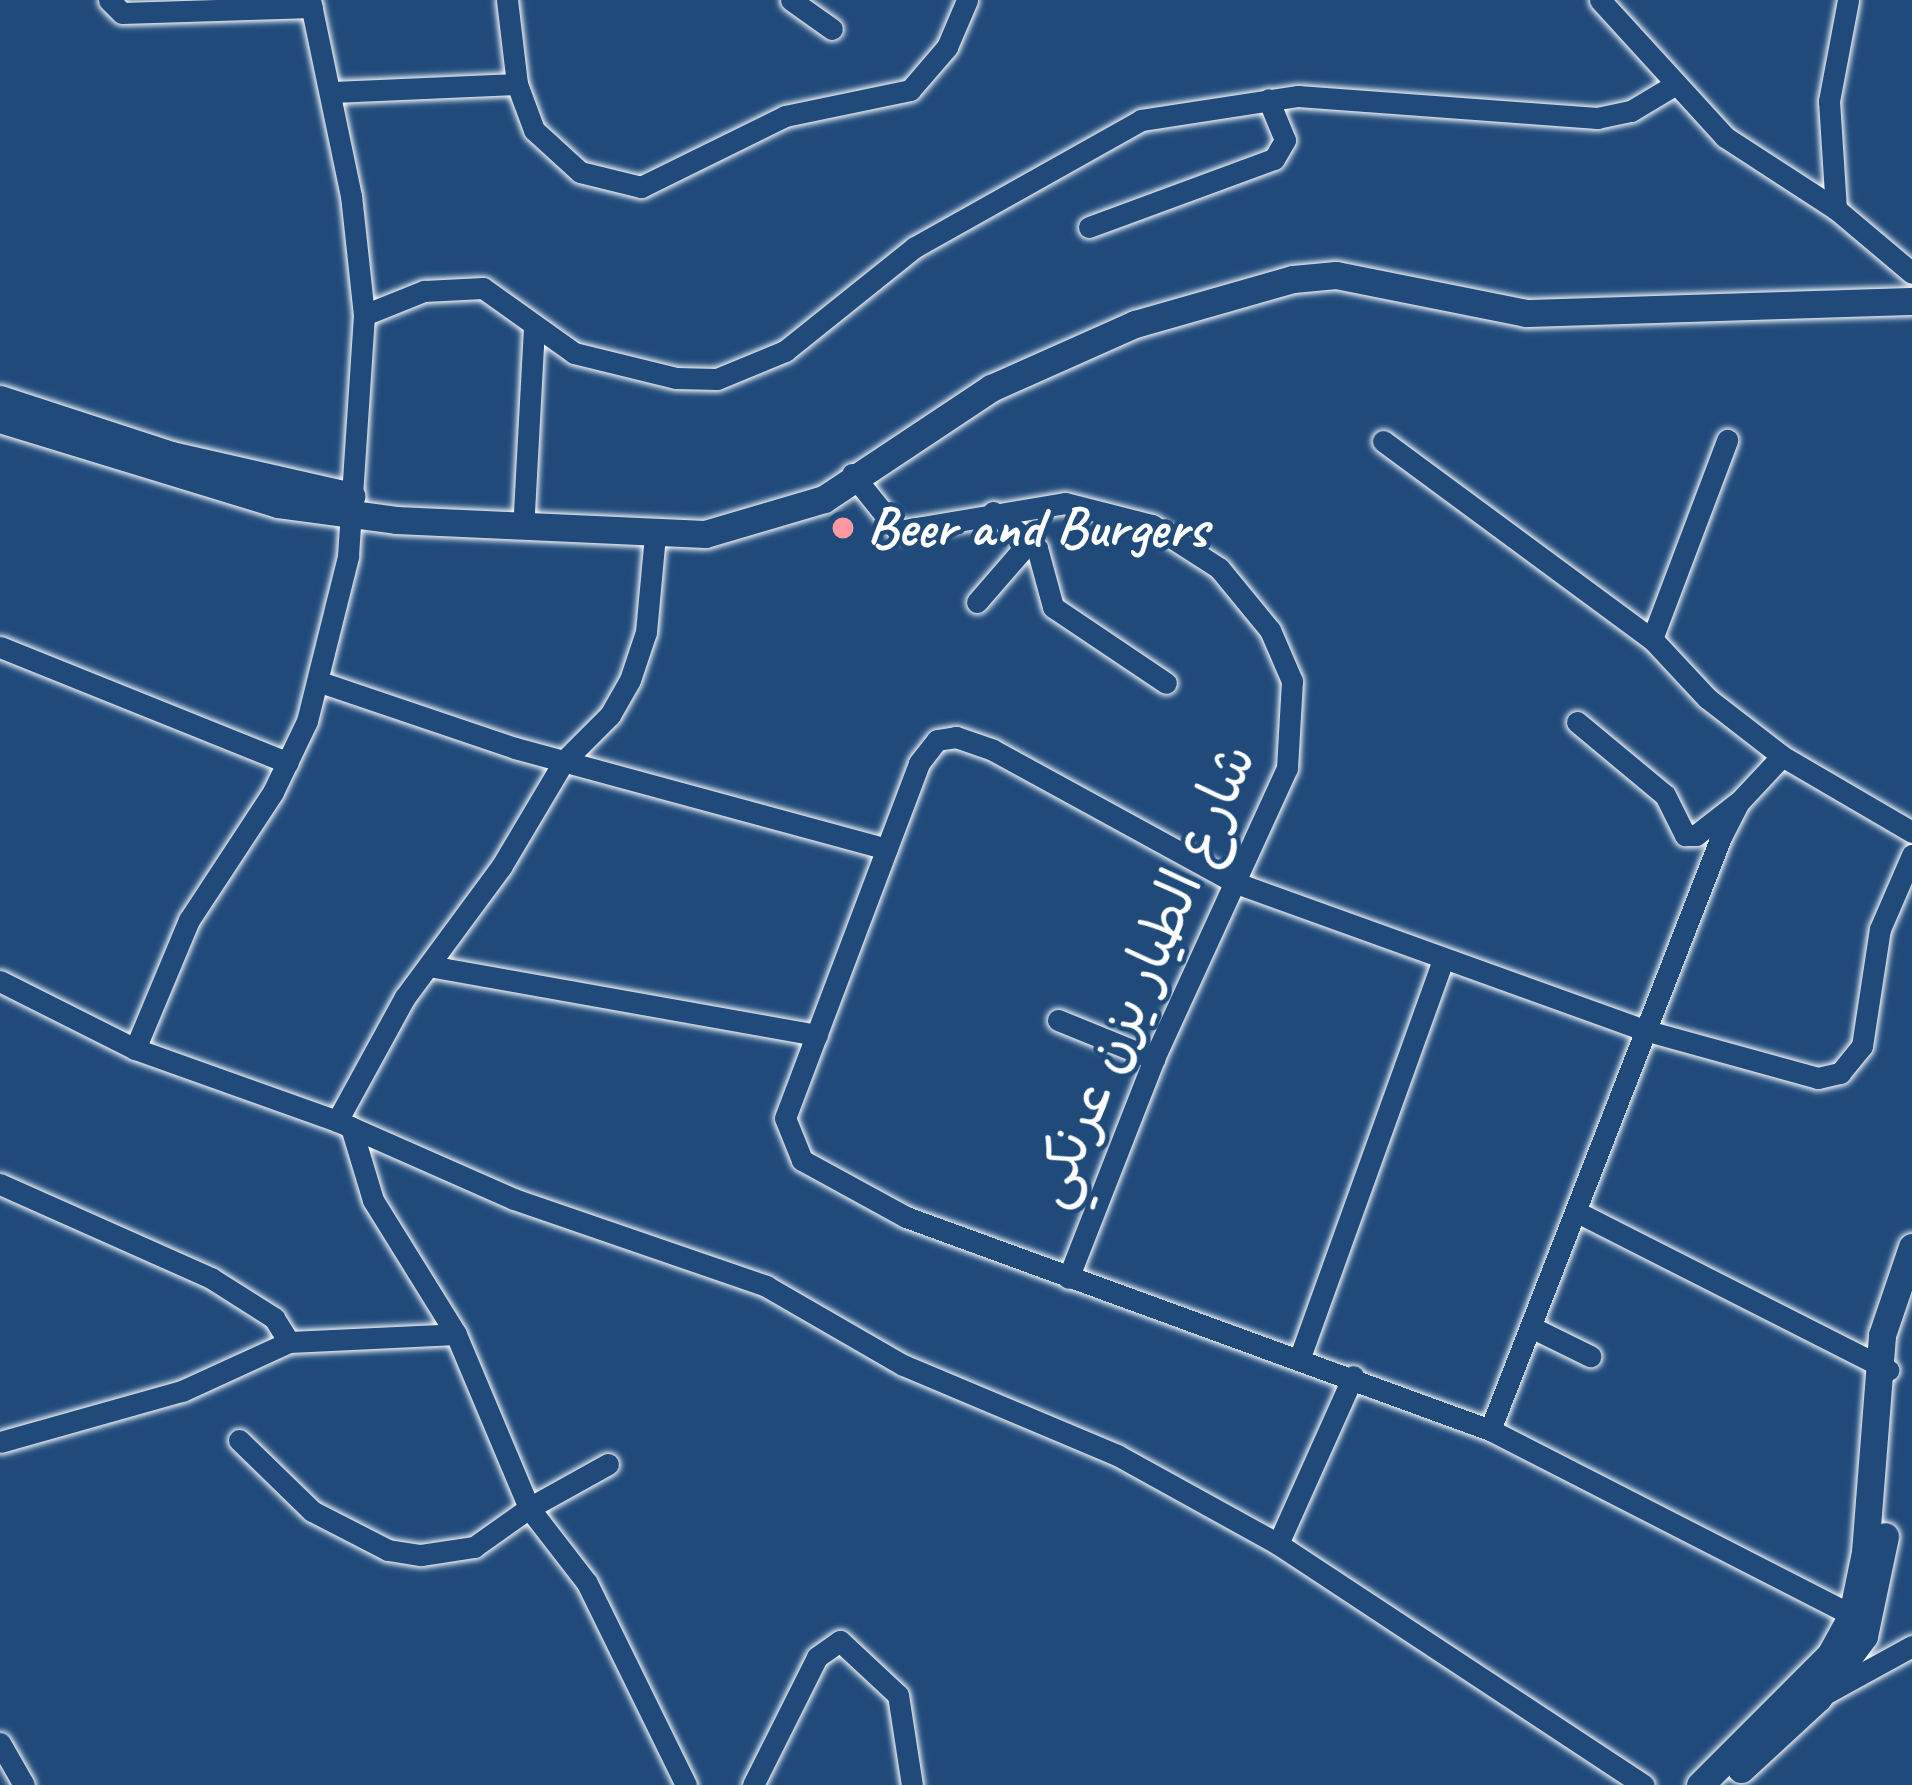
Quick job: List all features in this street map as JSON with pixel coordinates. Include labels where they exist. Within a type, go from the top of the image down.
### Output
[{"type":"main road","points":[[0,419],[182,480],[347,504],[655,536],[757,524],[824,500],[847,478],[991,388],[1135,324],[1293,279],[1355,278],[1526,313],[1912,301]]},
{"type":"main road","points":[[0,399],[171,455],[347,504],[702,519],[847,478]]},
{"type":"main road","points":[[1725,1785],[1818,1697],[1882,1575],[1887,1309],[1912,1247]]},
{"type":"main road","points":[[1884,1367],[1912,1283]]},
{"type":"main road","points":[[1700,1785],[1858,1625]]},
{"type":"street","points":[[109,0],[122,13],[311,4],[332,92],[364,315],[347,504],[348,556],[320,682],[288,763],[189,920],[135,1049]]},
{"type":"street","points":[[507,0],[517,84],[534,130],[563,161],[603,182],[641,187],[785,116],[910,90],[947,47],[967,0]]},
{"type":"street","points":[[791,0],[832,29]]},
{"type":"street","points":[[1600,0],[1725,137],[1836,208],[1912,273]]},
{"type":"street","points":[[1836,208],[1829,101],[1847,0]]},
{"type":"street","points":[[332,92],[517,84]]},
{"type":"street","points":[[364,315],[424,291],[466,285],[499,296],[534,328],[606,363],[698,380],[741,373],[785,350],[915,247],[1078,149],[1141,119],[1268,99],[1597,118],[1631,111],[1676,85]]},
{"type":"street","points":[[1089,227],[1274,159],[1285,140],[1268,99]]},
{"type":"street","points":[[524,512],[534,328]]},
{"type":"street","points":[[1652,639],[1727,440]]},
{"type":"street","points":[[1383,441],[1652,639],[1707,698],[1782,756],[1911,830]]},
{"type":"street","name":"شارع الطيار يزن عرنكي","points":[[847,478],[898,531],[1065,503],[1129,514],[1219,568],[1270,630],[1295,696],[1291,756],[1154,1059],[1068,1278]]},
{"type":"street","points":[[993,512],[1039,551],[1053,607],[1166,682]]},
{"type":"street","points":[[655,536],[642,653],[610,716],[564,761],[429,966],[344,1124],[373,1200],[456,1334],[530,1508],[587,1582],[686,1785]]},
{"type":"street","points":[[977,602],[1028,542]]},
{"type":"street","points":[[0,647],[288,763]]},
{"type":"street","points":[[320,682],[564,761],[886,849]]},
{"type":"street","points":[[1576,722],[1665,794],[1684,835],[1696,836],[1738,803],[1782,756]]},
{"type":"street","points":[[1902,1652],[1878,1654],[1858,1625],[1490,1430],[1353,1376],[906,1217],[802,1160],[784,1118],[927,748],[956,737],[1038,771],[1236,883],[1644,1030],[1796,1073],[1840,1072],[1868,1030],[1880,929],[1912,855]]},
{"type":"street","points":[[1490,1430],[1579,1213],[1644,1030],[1738,803]]},
{"type":"street","points":[[1300,1357],[1443,959]]},
{"type":"street","points":[[429,966],[817,1035]]},
{"type":"street","points":[[0,981],[135,1049],[344,1124],[514,1199],[766,1286],[902,1365],[1118,1456],[1278,1544],[1644,1785]]},
{"type":"street","points":[[1058,1020],[1154,1059]]},
{"type":"street","points":[[0,1184],[211,1278],[274,1318],[290,1342]]},
{"type":"street","points":[[1579,1213],[1884,1367]]},
{"type":"street","points":[[1533,1328],[1590,1356]]},
{"type":"street","points":[[0,1442],[182,1391],[290,1342],[456,1334]]},
{"type":"street","points":[[1278,1544],[1353,1376]]},
{"type":"street","points":[[239,1440],[312,1511],[388,1550],[422,1555],[475,1547],[530,1508],[608,1464]]},
{"type":"street","points":[[753,1785],[817,1657],[840,1641],[898,1695],[912,1785]]},
{"type":"street","points":[[1818,1697],[1902,1652]]},
{"type":"street","points":[[0,1743],[25,1785]]},
{"type":"place","name":"Beer and Burgers","points":[[843,528]]}]
